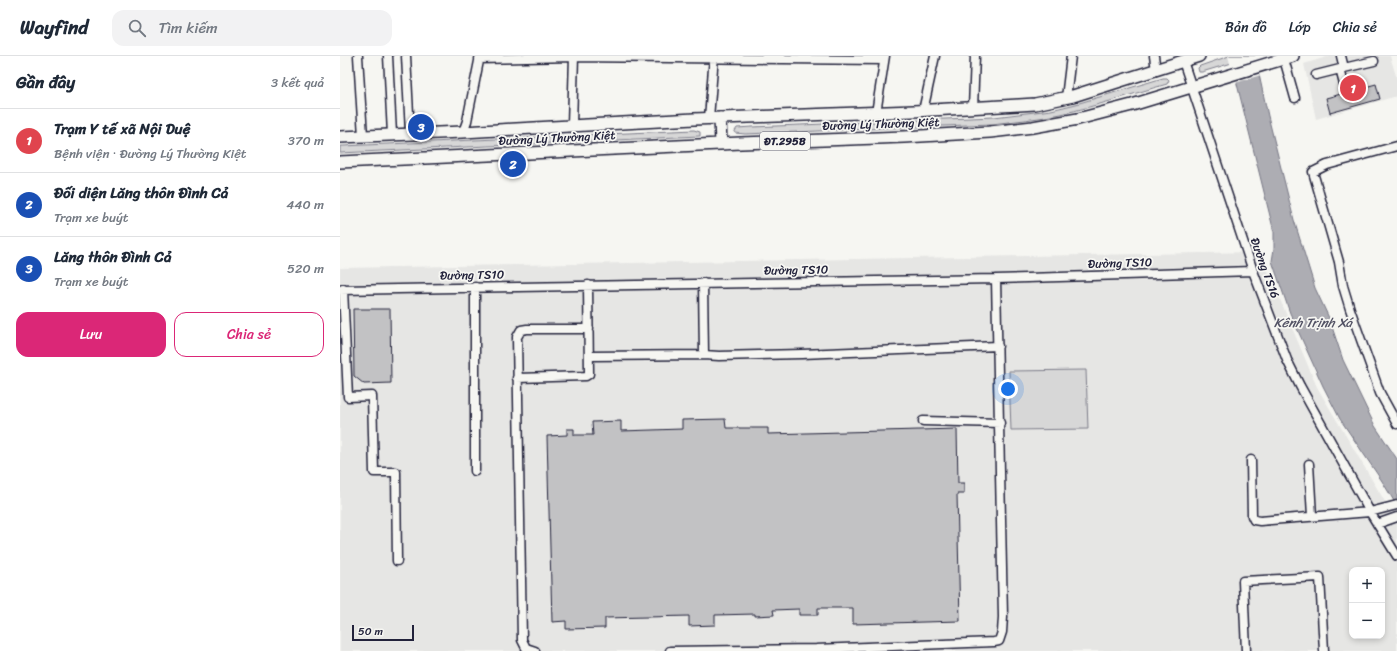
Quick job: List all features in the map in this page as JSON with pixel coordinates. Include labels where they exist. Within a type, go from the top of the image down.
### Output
[{"type":"main road","name":"Đường Lý Thường Kiệt","points":[[340,137],[463,132],[714,118],[923,111],[1035,104],[1066,98],[1199,56]]},
{"type":"main road","name":"Đường Lý Thường Kiệt","points":[[340,162],[990,132],[1033,127],[1090,116],[1192,88],[1289,57]]},
{"type":"main road","points":[[714,118],[721,144]]},
{"type":"street","points":[[358,56],[363,136]]},
{"type":"street","points":[[388,56],[392,134]]},
{"type":"street","points":[[406,56],[410,133]]},
{"type":"street","points":[[923,111],[935,56]]},
{"type":"street","points":[[973,108],[975,56]]},
{"type":"street","points":[[1066,98],[1071,56]]},
{"type":"street","points":[[1154,56],[1156,70]]},
{"type":"street","points":[[1341,56],[1346,92]]},
{"type":"street","points":[[572,125],[574,57]]},
{"type":"street","points":[[1289,57],[1295,98]]},
{"type":"street","points":[[463,132],[467,121],[479,58],[885,58],[876,113]]},
{"type":"street","points":[[714,58],[714,118]]},
{"type":"street","name":"Đường TS16","points":[[1183,61],[1253,271],[1290,366],[1370,512],[1397,556]]},
{"type":"street","points":[[1316,75],[1374,61]]},
{"type":"street","points":[[1397,146],[1327,166],[1313,172],[1339,262],[1343,286],[1350,309],[1380,393],[1397,424]]},
{"type":"street","name":"Đường TS10","points":[[342,290],[996,279],[1253,271]]},
{"type":"street","points":[[670,651],[856,649],[999,641],[1001,637],[1003,618],[996,279]]},
{"type":"street","points":[[703,283],[704,355]]},
{"type":"street","points":[[517,378],[586,376],[589,374],[590,356],[588,285]]},
{"type":"street","points":[[475,287],[475,471]]},
{"type":"street","points":[[342,290],[348,397],[372,396],[374,472],[396,472],[397,561]]},
{"type":"street","points":[[535,651],[526,648],[522,640],[517,337],[521,330],[527,329],[589,329]]},
{"type":"street","points":[[590,356],[719,356],[802,354],[998,346]]},
{"type":"street","points":[[923,421],[1000,422]]},
{"type":"street","points":[[1250,460],[1252,516],[1254,520],[1260,521],[1370,512],[1394,506]]},
{"type":"street","points":[[1309,464],[1312,516]]},
{"type":"street","points":[[1377,524],[1397,517]]},
{"type":"street","points":[[1246,651],[1243,580],[1320,577],[1324,651]]},
{"type":"shaded area","points":[[1229,56],[1255,56],[1199,72],[1198,68],[1200,66]]},
{"type":"shaded area","points":[[1330,56],[1390,56],[1397,79],[1397,96],[1316,119],[1304,64]]},
{"type":"shaded area","points":[[1167,78],[1169,80],[1167,84],[1074,111],[1026,120],[992,124],[745,134],[735,133],[737,128],[994,117],[1051,110]]},
{"type":"shaded area","points":[[694,130],[700,132],[700,136],[340,153],[340,146]]},
{"type":"shaded area","points":[[1260,252],[1317,387],[1397,522],[1397,651],[340,651],[340,268]]},
{"type":"shaded area","points":[[1086,370],[1088,429],[1011,430],[1009,371]]},
{"type":"water","name":"Kênh Trịnh Xá","points":[[1230,56],[1255,56],[1268,116],[1294,220],[1315,288],[1329,318],[1343,360],[1375,426],[1397,459],[1397,506],[1340,419],[1323,386],[1290,313],[1272,261],[1274,232]]},
{"type":"pier","points":[[1228,56],[1257,56],[1261,75],[1235,83]]},
{"type":"building","points":[[1376,84],[1380,99],[1330,113],[1326,98],[1341,94],[1344,97],[1348,97],[1350,96],[1351,91]]},
{"type":"building","points":[[353,309],[390,309],[391,383],[364,384],[354,376]]},
{"type":"building","points":[[725,419],[726,428],[768,428],[768,434],[957,429],[958,483],[964,483],[964,494],[957,494],[960,621],[853,624],[853,608],[818,608],[818,615],[799,615],[799,609],[773,610],[774,615],[715,615],[715,625],[689,626],[689,616],[605,618],[605,628],[566,629],[566,621],[552,622],[547,436],[567,435],[567,429],[574,429],[574,435],[593,435],[592,422],[621,421],[621,431],[682,429],[682,420]]},
{"type":"place","name":"Trạm Y tế xã Nội Duệ","points":[[1353,88]]},
{"type":"place","name":"Lăng thôn Đình Cả","points":[[421,127]]},
{"type":"place","name":"Đối diện Lăng thôn Đình Cả","points":[[513,164]]}]
